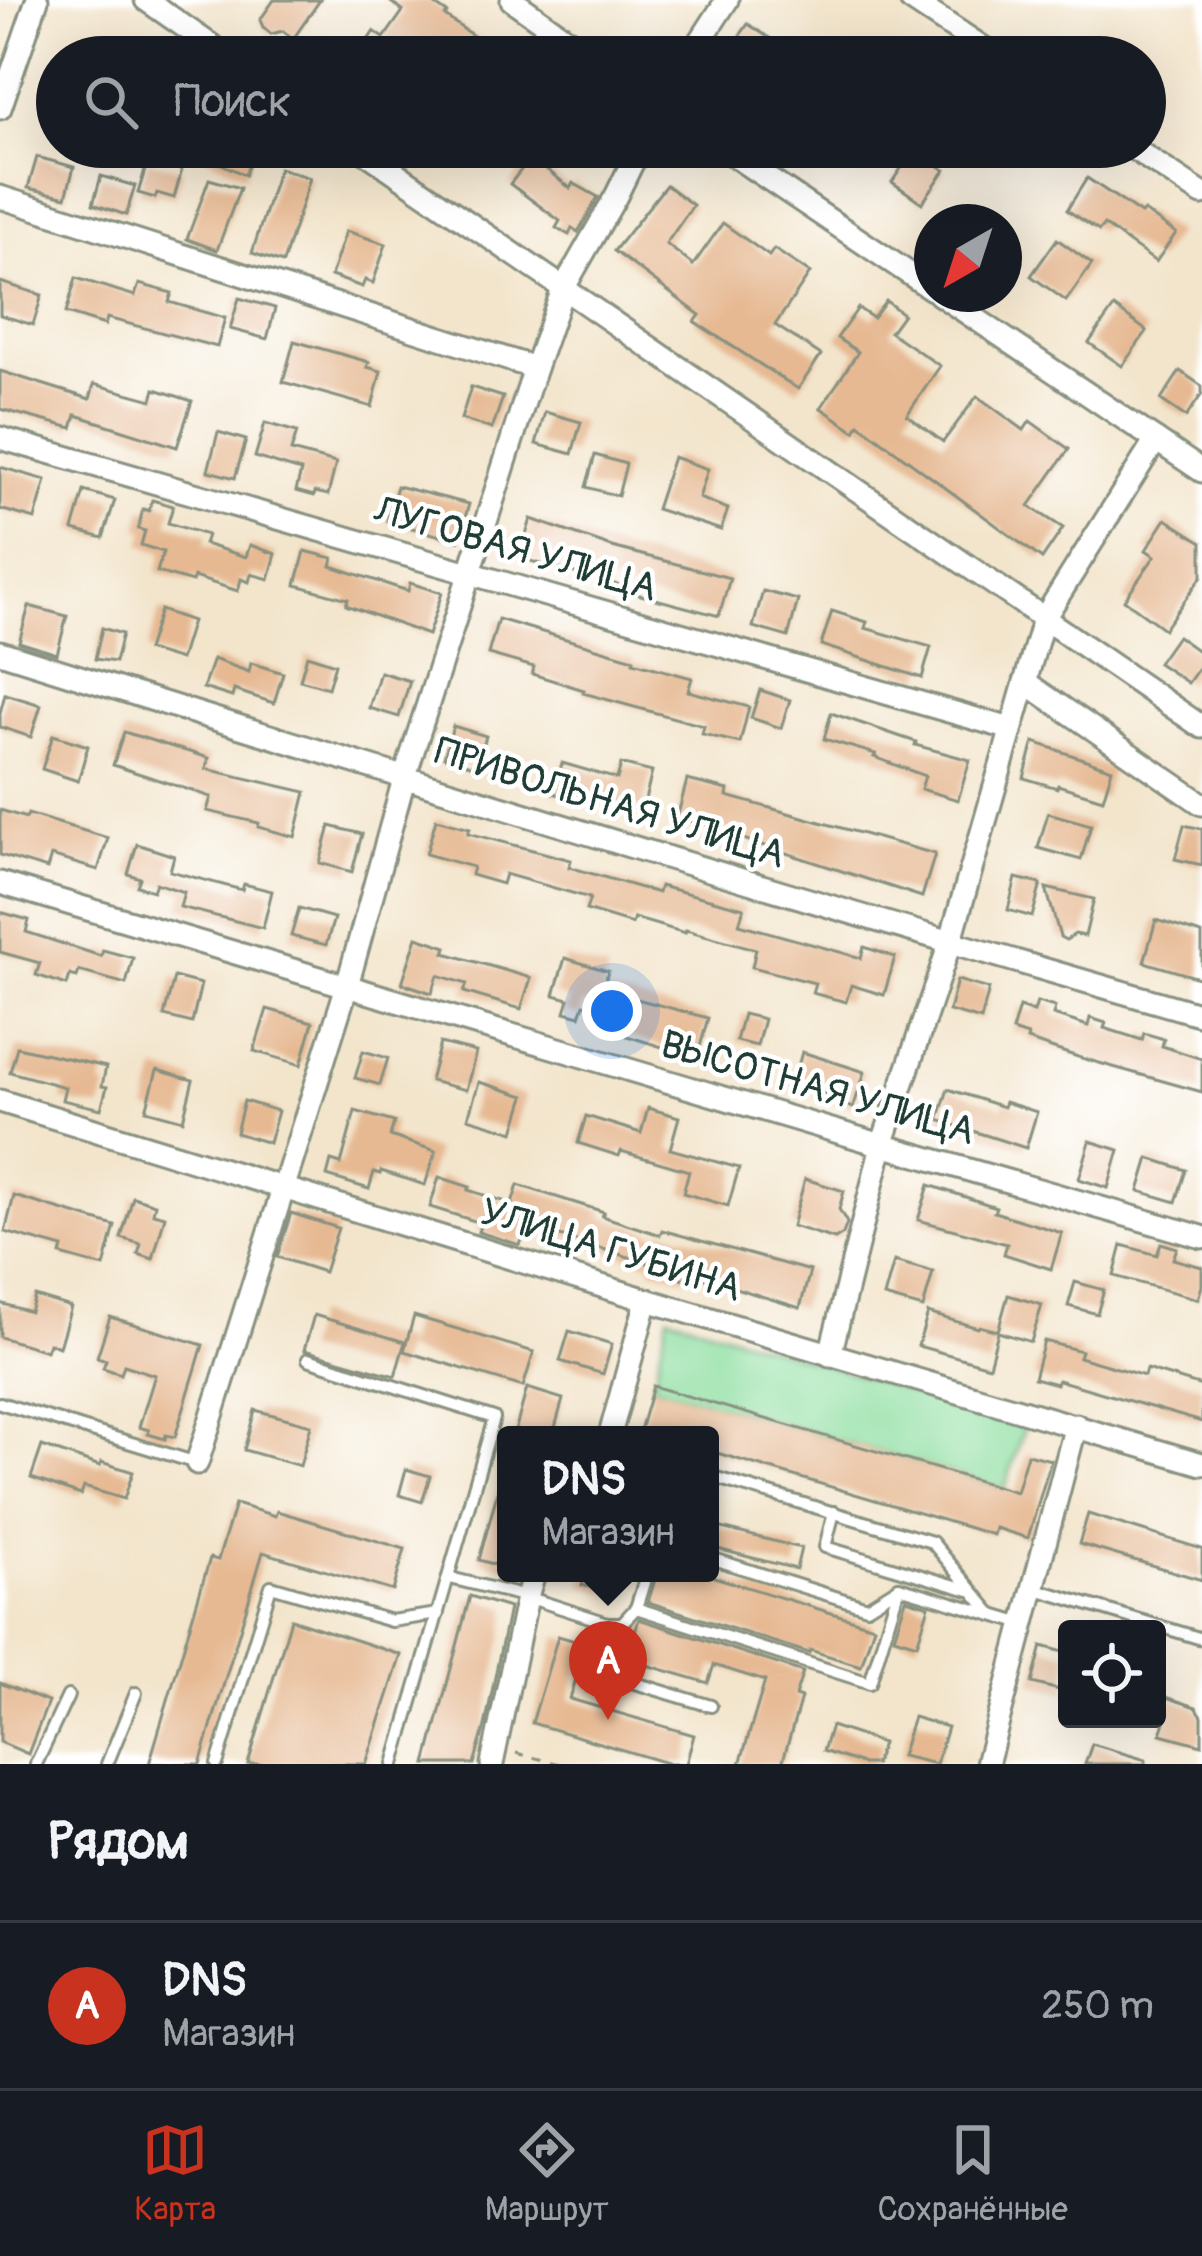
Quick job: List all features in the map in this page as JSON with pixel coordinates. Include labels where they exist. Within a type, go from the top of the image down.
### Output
[{"type":"street","points":[[0,108],[37,0]]},
{"type":"street","points":[[146,0],[198,36]]},
{"type":"street","points":[[512,0],[563,36]]},
{"type":"street","points":[[704,36],[727,0]]},
{"type":"street","points":[[911,0],[965,36]]},
{"type":"street","points":[[388,168],[1202,727]]},
{"type":"street","points":[[197,1463],[346,986],[404,779],[535,368],[563,289],[630,168]]},
{"type":"street","points":[[752,168],[914,277]]},
{"type":"street","points":[[1163,168],[1202,194]]},
{"type":"street","points":[[0,197],[535,368]]},
{"type":"street","points":[[966,312],[1202,471]]},
{"type":"street","name":"ЛУГОВАЯ УЛИЦА","points":[[0,438],[1011,730]]},
{"type":"street","points":[[830,1355],[882,1145],[950,943],[1043,620],[1156,440]]},
{"type":"street","name":"ПРИВОЛЬНАЯ УЛИЦА","points":[[0,652],[404,779],[1202,1015]]},
{"type":"street","points":[[1025,682],[1202,803]]},
{"type":"street","name":"ВЫСОТНАЯ УЛИЦА","points":[[0,883],[1202,1237]]},
{"type":"street","name":"УЛИЦА ГУБИНА","points":[[0,1101],[1202,1464]]},
{"type":"street","points":[[612,1426],[647,1300]]},
{"type":"street","points":[[987,1764],[1076,1425]]},
{"type":"street","points":[[492,1764],[531,1582]]},
{"type":"lane","points":[[308,1359],[494,1418],[394,1764]]},
{"type":"lane","points":[[0,1403],[197,1463]]},
{"type":"lane","points":[[719,1478],[932,1542],[993,1615]]},
{"type":"lane","points":[[834,1512],[825,1547],[973,1591]]},
{"type":"lane","points":[[719,1561],[868,1607],[899,1587],[1024,1624]]},
{"type":"lane","points":[[450,1578],[608,1623],[622,1623],[636,1608],[644,1582]]},
{"type":"lane","points":[[217,1764],[271,1586],[391,1621],[438,1614]]},
{"type":"lane","points":[[636,1608],[870,1683],[899,1587]]},
{"type":"lane","points":[[1033,1588],[1202,1639]]},
{"type":"lane","points":[[608,1623],[596,1671],[711,1706]]},
{"type":"lane","points":[[106,1764],[136,1693]]},
{"type":"lane","points":[[36,1764],[68,1696]]},
{"type":"path","points":[[516,1753],[560,1764]]},
{"type":"green space","points":[[668,1315],[1024,1428],[1005,1489],[653,1386]]},
{"type":"building","points":[[274,0],[320,0],[295,36],[283,31],[271,34],[260,20]]},
{"type":"building","points":[[388,0],[428,0],[473,36],[385,36],[403,11]]},
{"type":"building","points":[[748,24],[766,36],[740,36]]},
{"type":"building","points":[[36,160],[36,168],[74,168],[66,197],[28,188]]},
{"type":"building","points":[[146,168],[182,170],[174,198],[138,193]]},
{"type":"building","points":[[279,168],[310,178],[283,263],[252,253]]},
{"type":"building","points":[[522,168],[545,168],[570,188],[573,183],[598,197],[578,232],[572,228],[569,235],[556,228],[560,221],[510,184]]},
{"type":"building","points":[[901,168],[945,170],[922,203],[892,182]]},
{"type":"building","points":[[101,176],[135,186],[126,215],[93,204]]},
{"type":"building","points":[[1087,178],[1176,233],[1156,262],[1104,225],[1099,231],[1067,210]]},
{"type":"building","points":[[209,179],[240,188],[217,250],[187,239]]},
{"type":"building","points":[[666,185],[693,205],[666,244],[693,265],[723,223],[769,256],[774,249],[810,273],[775,325],[821,355],[798,389],[695,322],[700,315],[614,251]]},
{"type":"building","points":[[346,231],[386,244],[373,283],[365,280],[362,287],[331,276]]},
{"type":"building","points":[[1057,239],[1092,264],[1066,301],[1031,276]]},
{"type":"building","points":[[76,278],[135,296],[139,284],[172,293],[169,302],[225,318],[217,347],[107,318],[105,325],[66,313]]},
{"type":"building","points":[[0,282],[42,295],[33,325],[0,315]]},
{"type":"building","points":[[239,298],[275,308],[267,339],[230,329]]},
{"type":"building","points":[[886,301],[903,314],[890,332],[940,366],[907,415],[943,442],[977,396],[1024,430],[1030,421],[1069,449],[1029,506],[1063,528],[1042,559],[859,424],[855,431],[821,408],[858,352],[837,338],[858,308],[873,318]]},
{"type":"building","points":[[1114,307],[1147,331],[1122,366],[1089,343]]},
{"type":"building","points":[[294,341],[369,362],[367,367],[381,371],[372,407],[283,382]]},
{"type":"building","points":[[0,371],[90,399],[94,384],[152,400],[155,389],[192,401],[177,447],[76,415],[72,428],[0,409]]},
{"type":"building","points":[[1180,371],[1202,386],[1202,394],[1186,417],[1161,400]]},
{"type":"building","points":[[471,387],[503,397],[492,429],[461,419]]},
{"type":"building","points":[[545,412],[581,422],[572,454],[536,444]]},
{"type":"building","points":[[265,423],[297,432],[291,451],[336,463],[328,495],[296,491],[301,471],[255,457]]},
{"type":"building","points":[[218,432],[246,440],[235,478],[208,471]]},
{"type":"building","points":[[595,455],[626,464],[618,496],[586,487]]},
{"type":"building","points":[[673,457],[708,469],[699,498],[728,509],[721,530],[656,509]]},
{"type":"building","points":[[0,467],[46,480],[35,519],[0,509]]},
{"type":"building","points":[[397,486],[469,504],[458,541],[387,521]]},
{"type":"building","points":[[84,491],[115,500],[103,538],[73,530]]},
{"type":"building","points":[[152,500],[173,506],[168,523],[207,535],[204,544],[246,557],[250,545],[276,554],[269,579],[251,574],[249,582],[241,579],[238,591],[157,572],[163,552],[141,545],[145,531],[138,529],[143,509],[149,511]]},
{"type":"building","points":[[531,519],[612,547],[730,578],[719,616],[519,558]]},
{"type":"building","points":[[1166,519],[1202,542],[1202,576],[1164,629],[1124,600],[1155,556],[1146,550]]},
{"type":"building","points":[[305,551],[333,558],[331,566],[408,591],[410,583],[442,593],[428,635],[346,605],[348,599],[296,585]]},
{"type":"building","points":[[763,591],[798,600],[788,637],[753,627]]},
{"type":"building","points":[[29,606],[67,616],[57,654],[19,642]]},
{"type":"building","points":[[160,610],[192,621],[180,660],[147,650]]},
{"type":"building","points":[[832,611],[867,622],[865,628],[931,647],[922,678],[821,645]]},
{"type":"building","points":[[498,619],[692,678],[688,691],[749,707],[740,743],[702,734],[704,726],[583,693],[532,674],[534,667],[488,654]]},
{"type":"building","points":[[102,628],[122,634],[115,662],[95,659]]},
{"type":"building","points":[[1177,636],[1202,654],[1202,663],[1188,683],[1158,663]]},
{"type":"building","points":[[307,655],[335,664],[328,688],[300,680]]},
{"type":"building","points":[[213,659],[249,672],[251,663],[283,673],[274,703],[234,690],[232,697],[203,688]]},
{"type":"building","points":[[380,672],[410,681],[399,717],[369,708]]},
{"type":"building","points":[[760,690],[790,700],[781,728],[751,718]]},
{"type":"building","points":[[5,694],[41,705],[31,737],[0,727]]},
{"type":"building","points":[[831,713],[970,760],[958,800],[921,789],[925,776],[874,757],[876,754],[824,739]]},
{"type":"building","points":[[453,726],[486,736],[477,767],[444,757]]},
{"type":"building","points":[[124,732],[209,758],[206,769],[306,792],[295,837],[207,811],[211,797],[113,765]]},
{"type":"building","points":[[53,735],[88,746],[78,781],[42,769]]},
{"type":"building","points":[[1034,742],[1112,769],[1103,799],[1024,778]]},
{"type":"building","points":[[562,763],[617,779],[621,764],[652,772],[642,811],[592,797],[590,804],[553,793]]},
{"type":"building","points":[[687,780],[728,790],[727,796],[935,854],[922,897],[737,837],[738,833],[677,818]]},
{"type":"building","points":[[0,810],[108,838],[98,870],[51,856],[47,869],[0,855]]},
{"type":"building","points":[[1048,813],[1091,825],[1081,860],[1038,848]]},
{"type":"building","points":[[436,819],[470,828],[468,833],[571,860],[569,867],[658,893],[660,886],[744,908],[739,924],[861,958],[864,947],[895,957],[884,995],[851,985],[846,1002],[812,993],[815,983],[752,967],[756,949],[634,918],[632,924],[586,910],[590,898],[505,874],[502,884],[471,875],[473,867],[426,854]]},
{"type":"building","points":[[1184,825],[1202,829],[1202,865],[1175,859]]},
{"type":"building","points":[[330,826],[362,834],[352,872],[320,863]]},
{"type":"building","points":[[137,844],[174,856],[170,871],[242,890],[244,884],[272,891],[263,928],[180,907],[184,892],[156,883],[153,891],[137,886],[140,878],[128,874]]},
{"type":"building","points":[[1016,878],[1041,884],[1032,917],[1008,910]]},
{"type":"building","points":[[1046,888],[1094,899],[1085,936],[1060,937]]},
{"type":"building","points":[[299,908],[334,918],[326,945],[291,936]]},
{"type":"building","points":[[0,912],[29,920],[26,932],[101,956],[103,950],[133,958],[126,984],[79,971],[77,977],[70,975],[67,985],[36,975],[40,963],[0,952]]},
{"type":"building","points":[[1156,920],[1202,934],[1202,979],[1144,962]]},
{"type":"building","points":[[417,937],[447,947],[445,953],[531,978],[521,1009],[464,992],[467,984],[438,975],[432,993],[402,983]]},
{"type":"building","points":[[565,958],[608,971],[603,990],[708,1018],[697,1058],[608,1030],[613,1012],[584,1004],[580,1016],[565,1012],[569,999],[554,995]]},
{"type":"building","points":[[174,977],[201,984],[192,1023],[164,1016]]},
{"type":"building","points":[[957,980],[989,989],[981,1020],[949,1011]]},
{"type":"building","points":[[1037,1002],[1055,1007],[1053,1015],[1088,1026],[1090,1018],[1106,1023],[1104,1028],[1142,1040],[1144,1033],[1164,1039],[1162,1046],[1202,1059],[1202,1092],[1078,1057],[1012,1031],[1019,1007],[1034,1012]]},
{"type":"building","points":[[267,1009],[313,1022],[301,1065],[254,1051]]},
{"type":"building","points":[[743,1014],[764,1019],[757,1046],[736,1041]]},
{"type":"building","points":[[440,1043],[476,1052],[466,1090],[430,1081]]},
{"type":"building","points":[[17,1047],[106,1067],[101,1109],[62,1100],[65,1087],[10,1072]]},
{"type":"building","points":[[363,1051],[388,1058],[380,1085],[355,1078]]},
{"type":"building","points":[[802,1052],[865,1072],[853,1108],[793,1084]]},
{"type":"building","points":[[157,1070],[193,1080],[183,1120],[146,1110]]},
{"type":"building","points":[[479,1082],[525,1096],[514,1132],[468,1118]]},
{"type":"building","points":[[948,1089],[1003,1107],[1005,1102],[1037,1112],[1026,1148],[938,1120]]},
{"type":"building","points":[[244,1101],[278,1111],[269,1143],[236,1133]]},
{"type":"building","points":[[648,1108],[679,1117],[670,1149],[739,1168],[728,1206],[683,1193],[689,1171],[578,1143],[586,1116],[641,1133]]},
{"type":"building","points":[[355,1111],[394,1122],[390,1136],[436,1151],[425,1185],[381,1171],[374,1172],[369,1189],[327,1176],[331,1161],[341,1164]]},
{"type":"building","points":[[1090,1141],[1119,1150],[1108,1188],[1079,1179]]},
{"type":"building","points":[[1149,1158],[1186,1170],[1176,1202],[1139,1191]]},
{"type":"building","points":[[439,1177],[512,1204],[518,1185],[660,1235],[662,1230],[810,1271],[800,1308],[687,1273],[685,1279],[651,1269],[652,1264],[527,1226],[520,1245],[478,1232],[481,1223],[430,1207]]},
{"type":"building","points":[[805,1179],[844,1191],[839,1209],[847,1223],[835,1239],[792,1226]]},
{"type":"building","points":[[929,1185],[1062,1233],[1051,1269],[1004,1254],[1007,1244],[918,1220]]},
{"type":"building","points":[[14,1196],[115,1226],[104,1267],[61,1255],[63,1248],[5,1232]]},
{"type":"building","points":[[133,1197],[155,1204],[153,1213],[165,1216],[153,1259],[138,1254],[141,1244],[121,1238]]},
{"type":"building","points":[[291,1213],[338,1228],[324,1272],[277,1257]]},
{"type":"building","points":[[1161,1243],[1177,1248],[1173,1259],[1202,1267],[1198,1299],[1114,1276],[1122,1245],[1157,1255]]},
{"type":"building","points":[[894,1261],[933,1272],[923,1308],[884,1297]]},
{"type":"building","points":[[1075,1282],[1104,1290],[1097,1314],[1068,1306]]},
{"type":"building","points":[[1008,1295],[1042,1305],[1031,1342],[998,1332],[989,1366],[918,1346],[928,1313],[998,1331]]},
{"type":"building","points":[[35,1296],[71,1307],[59,1347],[49,1343],[46,1351],[0,1337],[0,1303],[30,1312]]},
{"type":"building","points":[[314,1315],[405,1342],[395,1376],[304,1350]]},
{"type":"building","points":[[414,1316],[534,1352],[523,1387],[404,1351]]},
{"type":"building","points":[[110,1317],[203,1345],[175,1437],[166,1435],[165,1439],[139,1427],[155,1375],[124,1365],[121,1374],[103,1368],[106,1360],[97,1357]]},
{"type":"building","points":[[569,1331],[612,1344],[603,1374],[560,1361]]},
{"type":"building","points":[[1044,1341],[1144,1376],[1146,1369],[1202,1386],[1202,1422],[1058,1380],[1056,1384],[1034,1378]]},
{"type":"building","points":[[653,1386],[1016,1492],[1027,1454],[1051,1460],[1028,1538],[995,1528],[993,1535],[719,1454],[719,1426],[641,1426]]},
{"type":"building","points":[[527,1388],[563,1399],[556,1426],[516,1426]]},
{"type":"building","points":[[255,1410],[311,1425],[300,1466],[244,1450]]},
{"type":"building","points":[[42,1446],[133,1472],[124,1499],[84,1487],[81,1495],[31,1478]]},
{"type":"building","points":[[406,1469],[430,1476],[422,1502],[399,1495]]},
{"type":"building","points":[[497,1494],[497,1565],[479,1560]]},
{"type":"building","points":[[235,1504],[275,1516],[277,1511],[405,1549],[393,1591],[263,1552],[200,1764],[149,1764],[210,1558],[218,1560]]},
{"type":"building","points":[[1088,1514],[1202,1549],[1202,1580],[1079,1544]]},
{"type":"building","points":[[719,1527],[801,1548],[796,1569],[719,1549]]},
{"type":"building","points":[[719,1579],[874,1626],[861,1666],[648,1602],[654,1582]]},
{"type":"building","points":[[583,1582],[613,1582],[609,1593]]},
{"type":"building","points":[[470,1596],[509,1608],[485,1726],[474,1764],[426,1764]]},
{"type":"building","points":[[906,1599],[929,1606],[917,1644],[894,1637]]},
{"type":"building","points":[[291,1619],[401,1655],[366,1764],[248,1764]]},
{"type":"building","points":[[639,1619],[803,1672],[795,1696],[801,1698],[782,1764],[740,1764],[765,1681],[714,1665],[708,1683],[626,1659]]},
{"type":"building","points":[[558,1636],[586,1644],[570,1699],[694,1735],[686,1764],[670,1764],[532,1723]]},
{"type":"building","points":[[1042,1646],[1058,1650],[1058,1690],[1032,1683]]},
{"type":"building","points":[[0,1683],[48,1702],[28,1754],[0,1742]]},
{"type":"building","points":[[1166,1697],[1196,1707],[1202,1716],[1202,1745],[1161,1734],[1168,1713]]},
{"type":"building","points":[[913,1717],[947,1727],[936,1764],[901,1756]]},
{"type":"building","points":[[831,1726],[882,1743],[875,1764],[823,1751]]},
{"type":"building","points":[[1092,1744],[1146,1760],[1145,1764],[1085,1764]]},
{"type":"place","name":"DNS","points":[[608,1720]]}]
